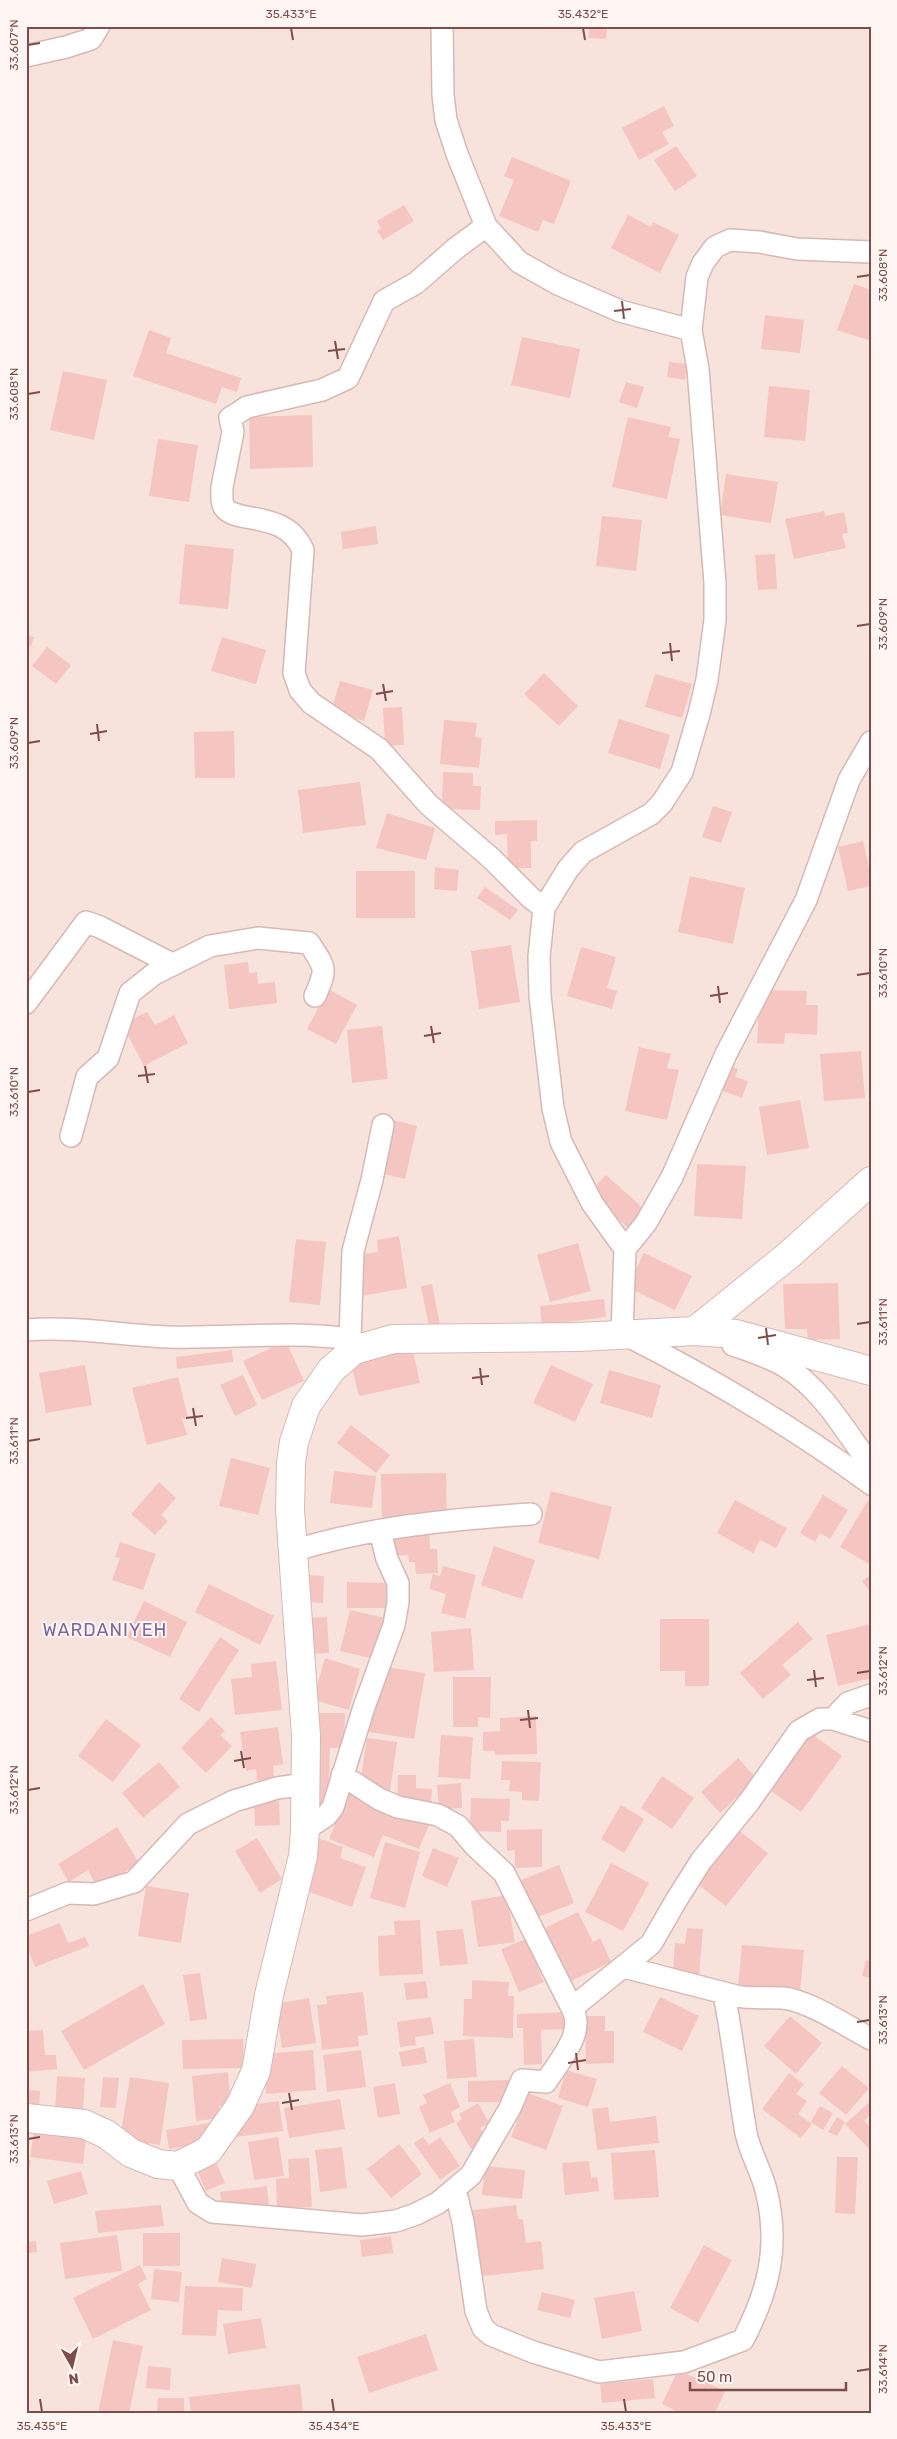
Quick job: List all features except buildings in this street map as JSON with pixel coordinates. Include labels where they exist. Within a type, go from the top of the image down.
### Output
[{"type":"street","points":[[26,56],[66,48],[91,39],[99,26]]},
{"type":"street","points":[[442,26],[443,95],[446,120],[457,154],[486,226],[519,262],[558,284],[620,311],[691,330]]},
{"type":"street","points":[[486,226],[455,249],[416,283],[384,301],[348,378],[322,390],[247,407],[230,418],[233,432],[222,497],[224,506],[230,511],[270,521],[288,530],[298,538],[303,550],[294,673],[300,690],[311,703],[379,749],[428,804],[492,859],[531,898],[544,908]]},
{"type":"street","points":[[625,1249],[592,1203],[572,1168],[557,1128],[540,996],[539,957],[544,908],[568,869],[582,852],[651,814],[662,803],[682,772],[707,680],[715,620],[715,583],[698,369],[691,330],[697,277],[703,263],[715,247],[730,240],[759,242],[797,249],[871,252]]},
{"type":"street","points":[[622,1333],[625,1249],[646,1223],[672,1177],[726,1054],[806,900],[849,780],[871,742]]},
{"type":"street","points":[[26,1003],[86,922],[100,927],[172,964]]},
{"type":"street","points":[[71,1136],[86,1077],[108,1058],[130,993],[154,974],[210,946],[258,938],[309,943],[323,966],[325,975],[315,996]]},
{"type":"street","points":[[26,2118],[84,2124],[106,2134],[131,2153],[158,2164],[178,2166],[208,2151],[240,2106],[256,2071],[269,1995],[303,1856],[305,1830],[306,1736],[290,1510],[291,1463],[294,1442],[306,1406],[316,1388],[352,1344],[353,1251],[372,1180],[382,1125]]},
{"type":"street","points":[[695,1331],[790,1254],[871,1180]]},
{"type":"street","points":[[26,1330],[58,1327],[168,1337],[315,1334],[352,1344],[393,1339],[579,1337],[622,1333],[695,1331],[736,1334],[871,1371]]},
{"type":"street","points":[[695,1331],[766,1357],[785,1366],[801,1377],[815,1391],[871,1466]]},
{"type":"street","points":[[622,1333],[681,1363],[726,1390],[824,1451],[871,1484]]},
{"type":"street","points":[[293,1550],[380,1531],[436,1523],[531,1514]]},
{"type":"street","points":[[305,1830],[327,1815],[333,1807],[342,1775],[394,1625],[398,1602],[398,1583],[387,1559],[380,1531]]},
{"type":"street","points":[[834,1719],[848,1703],[871,1695]]},
{"type":"street","points":[[572,2008],[643,1953],[658,1935],[669,1912],[701,1861],[749,1802],[800,1731],[820,1719],[834,1719],[871,1730]]},
{"type":"street","points":[[178,2166],[198,2202],[212,2212],[344,2224],[378,2224],[396,2221],[438,2203],[470,2175],[510,2108],[522,2080],[546,2082],[575,2035],[576,2016],[504,1873],[474,1846],[458,1826],[438,1815],[398,1807],[379,1799],[342,1775]]},
{"type":"street","points":[[26,1910],[68,1893],[94,1894],[134,1882],[188,1824],[234,1801],[277,1788],[306,1784]]},
{"type":"street","points":[[624,1968],[724,1994],[753,1999],[784,1998],[815,2010],[871,2039]]},
{"type":"street","points":[[455,2189],[463,2222],[476,2311],[483,2328],[491,2335],[533,2352],[599,2372],[684,2362],[743,2340],[765,2291],[772,2259],[773,2234],[766,2189],[747,2134],[724,1994]]},
{"type":"shaded area","points":[[26,26],[871,26],[871,2413],[26,2413]]},
{"type":"district","name":"WARDANIYEH","points":[[105,1630]]}]
